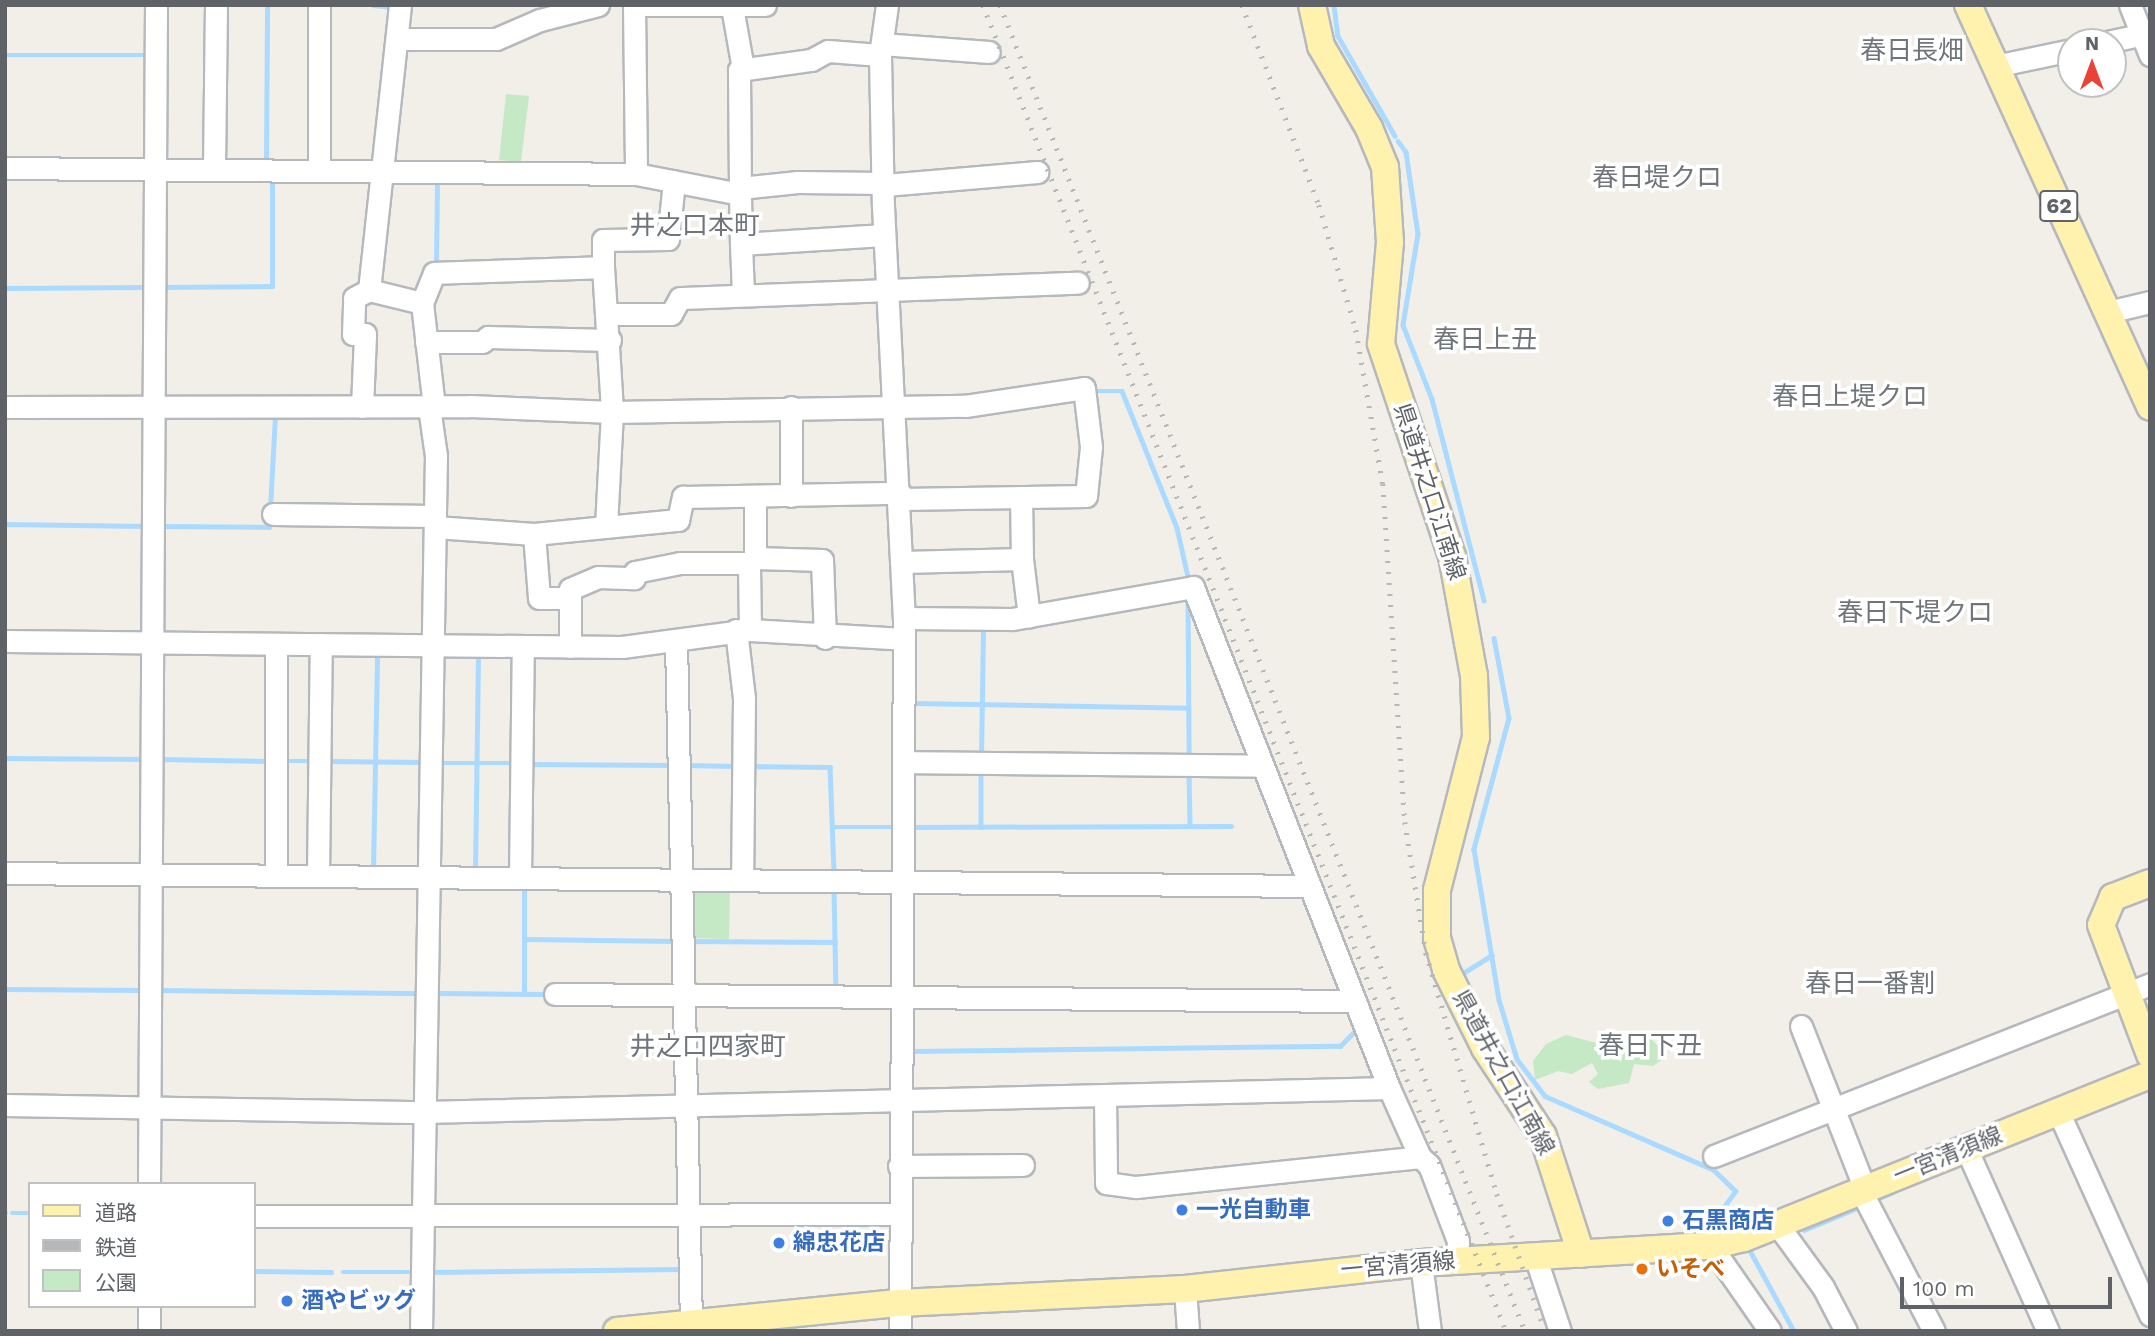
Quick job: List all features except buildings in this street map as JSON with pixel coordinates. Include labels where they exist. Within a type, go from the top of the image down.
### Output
[{"type":"main road","name":"県道井之口江南線","points":[[1312,5],[1321,46],[1370,128],[1385,167],[1390,242],[1381,344],[1452,556],[1474,676],[1476,737],[1437,890],[1437,938],[1446,970],[1485,1048],[1543,1136],[1581,1254]]},
{"type":"main road","name":"62","points":[[1968,5],[2150,407]]},
{"type":"main road","points":[[2150,883],[2113,897],[2104,910],[2101,925],[2138,989],[2150,1055]]},
{"type":"main road","name":"一宮清須線","points":[[617,1331],[900,1303],[1185,1289],[1421,1263],[1712,1245],[1777,1224],[2150,1075]]},
{"type":"street","points":[[149,1182],[156,5]]},
{"type":"street","points":[[214,168],[216,5]]},
{"type":"street","points":[[319,5],[319,168]]},
{"type":"street","points":[[369,290],[400,5]]},
{"type":"street","points":[[398,39],[496,39],[540,20],[598,5]]},
{"type":"street","points":[[634,5],[636,174]]},
{"type":"street","points":[[641,5],[765,5]]},
{"type":"street","points":[[887,5],[881,50],[884,235],[896,406],[904,618],[903,881],[898,1098],[900,1331]]},
{"type":"street","points":[[2130,5],[2144,34],[2150,55]]},
{"type":"street","points":[[732,7],[743,69]]},
{"type":"street","points":[[2127,38],[2144,34]]},
{"type":"street","points":[[743,294],[739,70],[811,60],[828,51],[989,52]]},
{"type":"street","points":[[1995,66],[2057,53]]},
{"type":"street","points":[[5,168],[383,168],[636,174],[740,191],[885,184],[1037,172]]},
{"type":"street","points":[[606,527],[612,412],[610,340],[603,267],[604,240],[668,239],[674,181]]},
{"type":"street","points":[[741,244],[884,235]]},
{"type":"street","points":[[421,1331],[436,456],[422,303],[434,273],[603,267]]},
{"type":"street","points":[[608,314],[671,314],[680,298],[1078,283]]},
{"type":"street","points":[[362,407],[365,334],[353,334],[354,298],[369,290],[422,303]]},
{"type":"street","points":[[2108,312],[2150,302]]},
{"type":"street","points":[[426,342],[482,342],[488,337],[610,340]]},
{"type":"street","points":[[5,407],[431,407],[612,412],[965,406],[1084,388],[1091,447],[1086,496],[682,497],[678,520],[534,534],[435,521],[273,514]]},
{"type":"street","points":[[791,407],[791,496]]},
{"type":"street","points":[[742,880],[743,630],[752,561],[755,497]]},
{"type":"street","points":[[1021,497],[1022,559],[1028,617]]},
{"type":"street","points":[[534,534],[539,598],[570,598]]},
{"type":"street","points":[[902,562],[1022,559]]},
{"type":"street","points":[[570,647],[570,589],[598,577],[634,578],[635,572],[680,563],[822,560],[825,638]]},
{"type":"street","points":[[904,618],[1028,617],[1193,587],[1389,1088],[1419,1157],[1429,1165],[1458,1241],[1457,1261]]},
{"type":"street","points":[[5,641],[570,647],[676,642],[743,630],[825,638],[904,639]]},
{"type":"street","points":[[676,642],[691,1322]]},
{"type":"street","points":[[276,644],[276,875]]},
{"type":"street","points":[[318,875],[321,644]]},
{"type":"street","points":[[520,877],[523,646]]},
{"type":"street","points":[[904,762],[1261,766]]},
{"type":"street","points":[[5,873],[1308,886]]},
{"type":"street","points":[[1714,1156],[2138,989]]},
{"type":"street","points":[[555,994],[1354,1001]]},
{"type":"street","points":[[1801,1026],[1863,1190],[1934,1331]]},
{"type":"street","points":[[5,1105],[425,1112],[898,1098],[1389,1088]]},
{"type":"street","points":[[1105,1095],[1106,1183],[1136,1187],[1419,1157]]},
{"type":"street","points":[[2058,1111],[2150,1315]]},
{"type":"street","points":[[1966,1148],[2048,1331]]},
{"type":"street","points":[[899,1166],[1023,1165]]},
{"type":"street","points":[[256,1216],[899,1214]]},
{"type":"street","points":[[1777,1224],[1823,1287],[1846,1331]]},
{"type":"street","points":[[1712,1245],[1770,1331]]},
{"type":"street","points":[[1535,1256],[1560,1331]]},
{"type":"street","points":[[1421,1263],[1430,1331]]},
{"type":"street","points":[[1185,1289],[1188,1331]]},
{"type":"street","points":[[149,1308],[149,1331]]},
{"type":"green space","points":[[506,94],[529,96],[521,162],[499,160]]},
{"type":"green space","points":[[691,885],[730,886],[729,939],[687,938]]},
{"type":"green space","points":[[1566,1035],[1600,1044],[1621,1062],[1625,1044],[1651,1038],[1666,1057],[1653,1066],[1634,1064],[1629,1083],[1598,1089],[1589,1082],[1598,1074],[1592,1063],[1572,1074],[1558,1071],[1535,1080],[1533,1061],[1546,1044]]},
{"type":"waterway","points":[[266,160],[267,5]]},
{"type":"waterway","points":[[373,5],[392,7]]},
{"type":"waterway","points":[[1334,5],[1338,36],[1395,136]]},
{"type":"waterway","points":[[5,55],[148,55]]},
{"type":"waterway","points":[[1398,141],[1406,152],[1418,234],[1403,325],[1432,399],[1484,600]]},
{"type":"waterway","points":[[162,287],[272,286],[272,178]]},
{"type":"waterway","points":[[436,265],[437,178]]},
{"type":"waterway","points":[[5,288],[148,287]]},
{"type":"waterway","points":[[1090,391],[1122,391],[1177,528],[1189,581]]},
{"type":"waterway","points":[[270,508],[275,415]]},
{"type":"waterway","points":[[161,526],[269,527],[269,520]]},
{"type":"waterway","points":[[5,524],[146,526]]},
{"type":"waterway","points":[[1188,596],[1189,759]]},
{"type":"waterway","points":[[981,757],[983,626]]},
{"type":"waterway","points":[[1494,638],[1509,718],[1474,849],[1499,1000],[1517,1059],[1545,1096],[1714,1170],[1736,1191],[1725,1206],[1735,1228]]},
{"type":"waterway","points":[[373,869],[377,654]]},
{"type":"waterway","points":[[475,871],[478,655]]},
{"type":"waterway","points":[[913,703],[1188,708]]},
{"type":"waterway","points":[[5,758],[145,759]]},
{"type":"waterway","points":[[158,759],[270,761]]},
{"type":"waterway","points":[[283,761],[313,761]]},
{"type":"waterway","points":[[327,761],[424,762]]},
{"type":"waterway","points":[[438,763],[514,763]]},
{"type":"waterway","points":[[526,764],[671,765]]},
{"type":"waterway","points":[[686,765],[736,766]]},
{"type":"waterway","points":[[748,766],[830,767],[834,873]]},
{"type":"waterway","points":[[981,770],[981,827]]},
{"type":"waterway","points":[[1189,772],[1190,826]]},
{"type":"waterway","points":[[910,827],[1231,826]]},
{"type":"waterway","points":[[832,827],[895,827]]},
{"type":"waterway","points":[[524,886],[524,994]]},
{"type":"waterway","points":[[834,889],[836,989]]},
{"type":"waterway","points":[[524,939],[675,941]]},
{"type":"waterway","points":[[689,941],[835,942]]},
{"type":"waterway","points":[[1457,977],[1492,955]]},
{"type":"waterway","points":[[5,989],[143,990]]},
{"type":"waterway","points":[[158,990],[420,993]]},
{"type":"waterway","points":[[435,993],[547,994]]},
{"type":"waterway","points":[[911,1051],[1340,1046],[1356,1030]]},
{"type":"waterway","points":[[1874,1200],[1893,1192]]},
{"type":"waterway","points":[[1804,1230],[1859,1207]]},
{"type":"waterway","points":[[12,1213],[28,1213]]},
{"type":"waterway","points":[[1748,1247],[1794,1331]]},
{"type":"waterway","points":[[431,1272],[682,1269]]},
{"type":"waterway","points":[[256,1271],[331,1272]]},
{"type":"waterway","points":[[343,1272],[416,1272]]},
{"type":"railway","points":[[983,5],[1506,1331]]},
{"type":"railway","points":[[1000,5],[1525,1331]]},
{"type":"railway","points":[[1242,5],[1319,205],[1356,330],[1383,484],[1405,822],[1426,953],[1497,1194],[1545,1331]]},
{"type":"place","name":"一光自動車","points":[[1182,1210]]},
{"type":"place","name":"石黒商店","points":[[1668,1221]]},
{"type":"place","name":"綿忠花店","points":[[779,1243]]},
{"type":"place","name":"いそべ","points":[[1642,1269]]},
{"type":"place","name":"酒やビッグ","points":[[287,1301]]},
{"type":"district","name":"春日長畑","points":[[1912,51]]},
{"type":"district","name":"春日堤クロ","points":[[1657,178]]},
{"type":"district","name":"井之口本町","points":[[695,226]]},
{"type":"district","name":"春日上丑","points":[[1485,340]]},
{"type":"district","name":"春日上堤クロ","points":[[1850,397]]},
{"type":"district","name":"春日下堤クロ","points":[[1915,613]]},
{"type":"district","name":"春日一番割","points":[[1870,984]]},
{"type":"district","name":"春日下丑","points":[[1650,1046]]},
{"type":"district","name":"井之口四家町","points":[[708,1047]]}]
